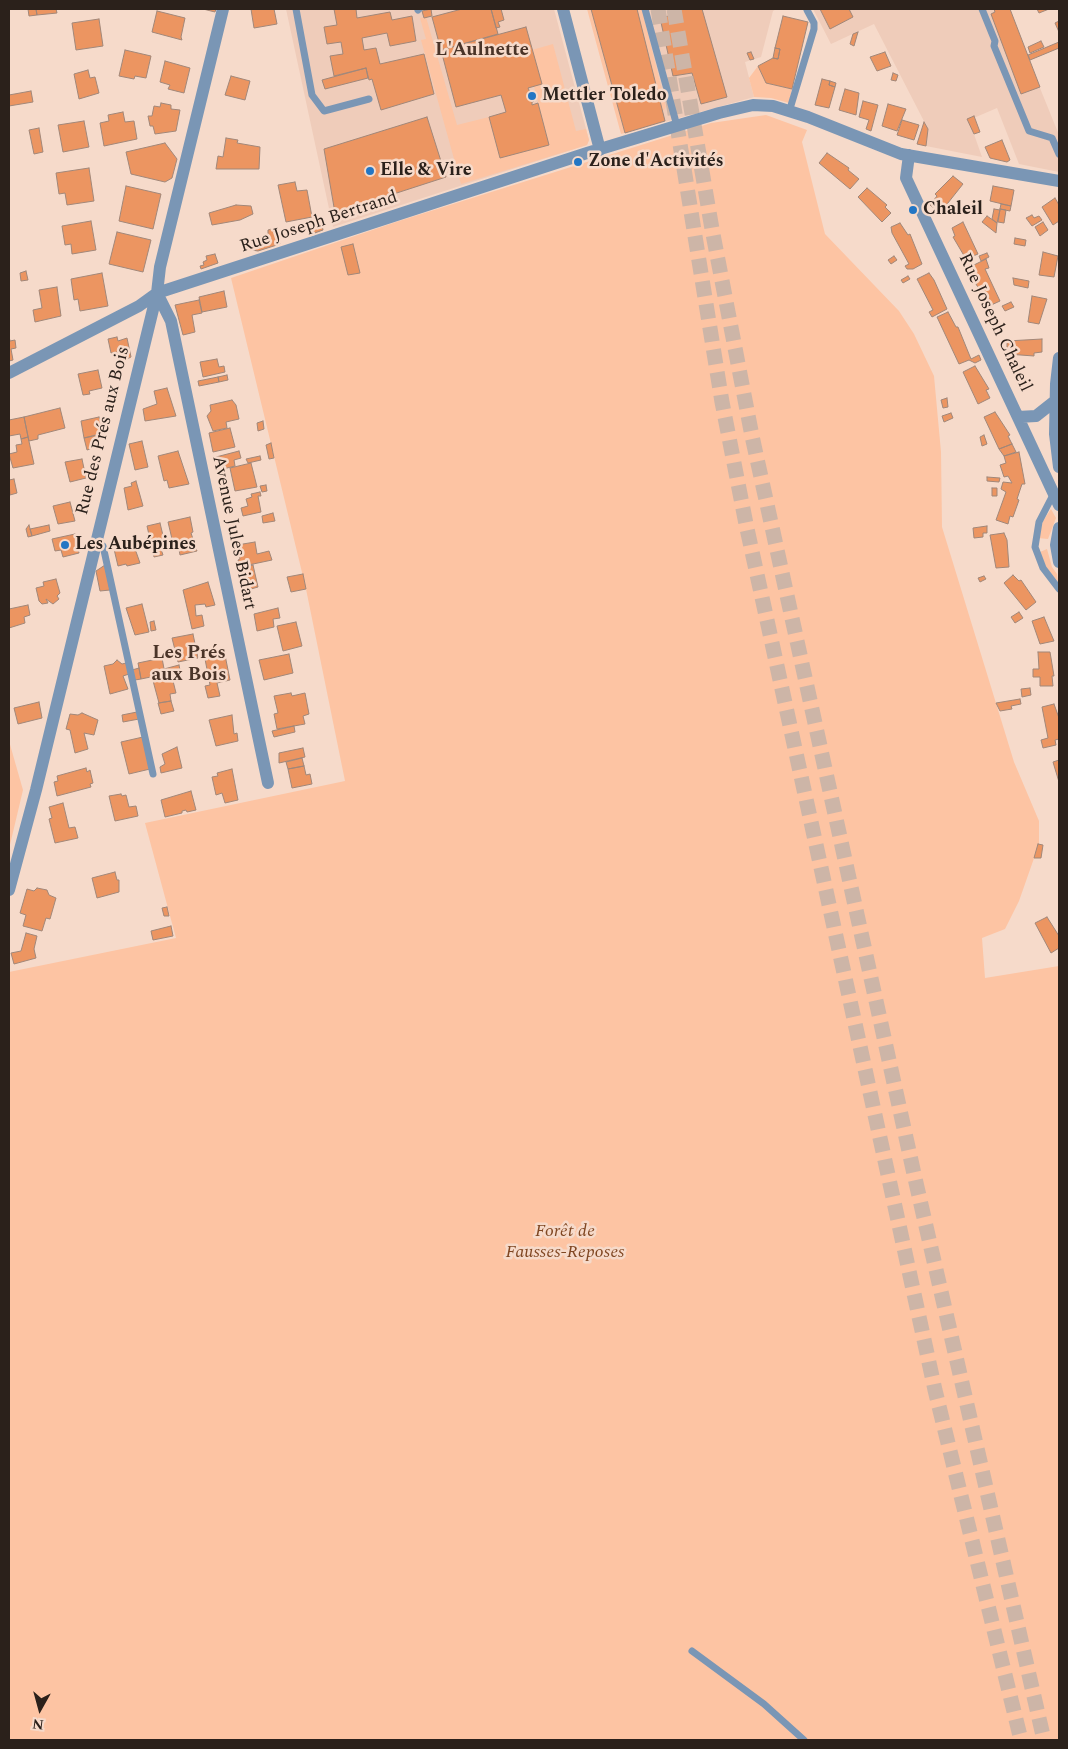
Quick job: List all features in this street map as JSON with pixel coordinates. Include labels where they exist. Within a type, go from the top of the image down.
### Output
[{"type":"street","name":"Rue des Prés aux Bois","points":[[9,890],[36,790],[95,540],[157,294],[160,267],[223,9]]},
{"type":"street","points":[[563,9],[600,150]]},
{"type":"street","name":"Rue Joseph Bertrand","points":[[9,373],[139,306],[157,294],[600,150],[753,104],[773,106],[908,155],[1059,181]]},
{"type":"street","name":"Rue Joseph Chaleil","points":[[908,155],[906,178],[1055,491],[1059,505]]},
{"type":"street","name":"Avenue Jules Bidart","points":[[157,294],[171,321],[268,783]]},
{"type":"street","points":[[1059,358],[1054,434],[1059,467]]},
{"type":"street","points":[[1018,416],[1036,416],[1055,401]]},
{"type":"street","points":[[1059,528],[1056,545],[1059,562]]},
{"type":"lane","points":[[296,9],[312,95],[324,111],[368,99]]},
{"type":"lane","points":[[645,9],[677,126]]},
{"type":"lane","points":[[982,9],[995,41],[994,46],[1029,131],[1052,138],[1059,154]]},
{"type":"lane","points":[[789,112],[814,30],[814,23],[807,10]]},
{"type":"lane","points":[[1055,491],[1039,522],[1036,547],[1043,568],[1059,589]]},
{"type":"lane","points":[[95,540],[103,546],[153,774]]},
{"type":"lane","points":[[692,1651],[764,1704],[804,1740]]},
{"type":"shaded area","points":[[286,9],[554,9],[589,140],[587,145],[333,227]]},
{"type":"shaded area","points":[[591,9],[776,9],[773,11],[761,57],[745,62],[754,97],[625,133]]},
{"type":"shaded area","points":[[813,9],[1008,9],[1059,135],[1059,172],[1019,164],[997,108],[969,120],[982,157],[926,146],[928,129],[874,24],[831,44]]},
{"type":"green space","points":[[587,9],[591,9],[625,133],[621,134]]},
{"type":"green space","points":[[637,9],[642,9],[666,107],[663,111]]},
{"type":"green space","points":[[426,17],[457,125],[489,117],[500,158],[549,144],[534,86],[542,83],[532,50],[553,44],[576,131],[586,129],[589,140],[587,145],[461,184],[421,40],[426,39],[420,18]]},
{"type":"green space","points":[[758,66],[766,83],[792,89],[789,103],[771,98],[754,97],[749,78]]},
{"type":"green space","name":"Forêt de Fausses-Reposes","points":[[766,115],[807,130],[802,142],[825,234],[899,311],[914,334],[934,376],[941,452],[942,527],[1014,762],[1039,821],[1039,844],[1019,901],[1005,929],[982,938],[985,978],[1059,966],[1059,1740],[9,1740],[9,972],[176,938],[145,823],[345,781],[306,589],[231,278],[399,221],[711,123]]},
{"type":"green space","points":[[1051,509],[1056,518],[1048,539],[1038,538],[1043,521]]},
{"type":"green space","points":[[1047,549],[1052,567],[1057,574],[1058,582],[1046,567],[1040,552]]},
{"type":"green space","points":[[9,741],[23,790],[9,849]]},
{"type":"building","points":[[28,9],[36,9],[37,15],[29,16]]},
{"type":"building","points":[[36,9],[56,9],[57,13],[37,15]]},
{"type":"building","points":[[203,9],[216,9],[215,12]]},
{"type":"building","points":[[251,9],[274,9],[277,24],[254,28]]},
{"type":"building","points":[[334,9],[356,9],[357,18],[390,12],[392,20],[412,16],[416,41],[390,46],[387,33],[362,38],[364,50],[376,48],[380,64],[424,54],[434,94],[381,110],[372,79],[369,80],[366,68],[334,76],[330,56],[343,54],[341,42],[327,44],[324,27],[337,25]]},
{"type":"building","points":[[431,9],[432,16],[424,18],[422,11]]},
{"type":"building","points":[[462,9],[491,9],[498,34],[441,50],[432,17]]},
{"type":"building","points":[[491,9],[501,9],[504,20],[498,22],[500,27],[496,28]]},
{"type":"building","points":[[591,9],[637,9],[665,121],[625,133]]},
{"type":"building","points":[[675,9],[702,9],[727,97],[701,104],[692,73],[673,76],[660,18],[677,14]]},
{"type":"building","points":[[820,9],[849,9],[853,17],[830,29]]},
{"type":"building","points":[[994,9],[1010,9],[1040,87],[1021,94],[991,14],[995,12]]},
{"type":"building","points":[[1037,9],[1049,9],[1039,13]]},
{"type":"building","points":[[157,11],[185,18],[182,40],[152,32]]},
{"type":"building","points":[[783,16],[808,22],[792,89],[766,83],[758,66],[773,58],[778,59],[780,49],[775,48]]},
{"type":"building","points":[[99,19],[103,46],[76,50],[72,23]]},
{"type":"building","points":[[1059,21],[1059,32],[1055,23]]},
{"type":"building","points":[[526,27],[542,84],[528,88],[534,101],[532,105],[538,103],[549,145],[500,158],[489,117],[506,112],[501,95],[456,107],[441,50]]},
{"type":"building","points":[[858,32],[854,46],[850,44],[853,34]]},
{"type":"building","points":[[1041,41],[1044,47],[1030,53],[1028,47]]},
{"type":"building","points":[[1059,42],[1059,48],[1030,60],[1028,55]]},
{"type":"building","points":[[775,48],[780,49],[778,59],[773,58]]},
{"type":"building","points":[[125,50],[151,56],[146,78],[135,76],[134,79],[119,76]]},
{"type":"building","points":[[751,52],[754,59],[750,60],[747,53]]},
{"type":"building","points":[[885,52],[891,66],[877,71],[870,57]]},
{"type":"building","points":[[165,61],[190,68],[184,93],[168,89],[170,85],[160,82]]},
{"type":"building","points":[[366,68],[368,78],[325,89],[322,80]]},
{"type":"building","points":[[88,70],[90,78],[95,77],[99,93],[79,99],[74,74]]},
{"type":"building","points":[[893,73],[898,75],[896,81],[891,80]]},
{"type":"building","points":[[231,76],[250,81],[245,100],[225,95]]},
{"type":"building","points":[[822,79],[830,81],[829,85],[835,87],[829,108],[815,105]]},
{"type":"building","points":[[830,81],[836,83],[835,87],[829,85]]},
{"type":"building","points":[[845,89],[859,93],[856,115],[839,110]]},
{"type":"building","points":[[31,91],[33,102],[9,106],[9,95]]},
{"type":"building","points":[[863,101],[878,105],[871,131],[866,129],[869,120],[859,117]]},
{"type":"building","points":[[161,103],[171,105],[171,109],[180,110],[176,131],[155,134],[153,126],[150,126],[148,116],[152,116],[154,106],[160,107]]},
{"type":"building","points":[[888,104],[906,109],[897,131],[882,126]]},
{"type":"building","points":[[123,112],[125,122],[134,121],[137,139],[104,146],[100,123],[109,121],[108,115]]},
{"type":"building","points":[[974,116],[980,132],[974,134],[967,119]]},
{"type":"building","points":[[427,117],[446,177],[335,213],[324,149]]},
{"type":"building","points":[[902,120],[919,125],[914,140],[897,135]]},
{"type":"building","points":[[84,121],[89,147],[63,152],[58,125]]},
{"type":"building","points":[[924,122],[928,129],[926,146],[917,144]]},
{"type":"building","points":[[39,128],[43,152],[34,154],[29,130]]},
{"type":"building","points":[[226,138],[238,140],[237,143],[260,147],[259,169],[216,169],[218,156],[223,157]]},
{"type":"building","points":[[1002,140],[1010,160],[1007,162],[990,158],[985,147]]},
{"type":"building","points":[[165,143],[177,159],[172,178],[165,182],[131,174],[126,152]]},
{"type":"building","points":[[827,153],[849,168],[848,170],[859,179],[850,189],[819,163]]},
{"type":"building","points":[[89,168],[94,201],[67,205],[65,193],[59,194],[56,173]]},
{"type":"building","points":[[953,176],[963,184],[940,213],[930,205],[937,196],[935,194]]},
{"type":"building","points":[[295,182],[297,191],[307,190],[312,217],[286,222],[278,185]]},
{"type":"building","points":[[126,186],[161,194],[153,229],[119,221]]},
{"type":"building","points":[[993,186],[1014,190],[1011,206],[990,201]]},
{"type":"building","points":[[867,188],[887,205],[885,207],[891,213],[882,222],[858,197]]},
{"type":"building","points":[[1055,198],[1059,205],[1059,221],[1053,225],[1042,207]]},
{"type":"building","points":[[1001,204],[1011,206],[1010,211],[1000,209]]},
{"type":"building","points":[[236,205],[251,206],[253,214],[240,220],[212,225],[209,213]]},
{"type":"building","points":[[994,209],[1000,210],[997,223],[992,219]]},
{"type":"building","points":[[1000,209],[1006,210],[1004,223],[998,222]]},
{"type":"building","points":[[1032,215],[1034,218],[1039,216],[1042,220],[1032,226],[1026,218]]},
{"type":"building","points":[[987,216],[997,223],[996,233],[982,222]]},
{"type":"building","points":[[91,221],[96,250],[72,254],[71,244],[65,245],[62,226]]},
{"type":"building","points":[[321,221],[323,230],[312,234],[310,224]]},
{"type":"building","points":[[963,222],[978,254],[966,259],[953,237],[955,236],[952,228]]},
{"type":"building","points":[[1043,222],[1048,230],[1040,236],[1035,227]]},
{"type":"building","points":[[900,223],[908,235],[910,234],[922,264],[913,269],[907,269],[905,266],[909,264],[892,233],[891,227]]},
{"type":"building","points":[[275,228],[280,244],[258,251],[252,250],[251,245],[254,239],[268,234],[268,230]]},
{"type":"building","points":[[117,232],[151,240],[143,272],[109,264]]},
{"type":"building","points":[[1015,238],[1026,240],[1025,246],[1014,244]]},
{"type":"building","points":[[353,244],[360,273],[348,275],[341,247]]},
{"type":"building","points":[[1043,252],[1058,256],[1054,277],[1039,275]]},
{"type":"building","points":[[987,253],[989,257],[981,261],[979,256]]},
{"type":"building","points":[[215,254],[218,263],[201,269],[200,266],[204,265],[203,262],[207,260],[206,256]]},
{"type":"building","points":[[894,256],[897,260],[891,264],[888,260]]},
{"type":"building","points":[[986,259],[989,268],[985,269],[1000,301],[989,306],[976,284],[970,267]]},
{"type":"building","points":[[26,271],[28,280],[21,281],[20,273]]},
{"type":"building","points":[[102,273],[108,306],[80,311],[78,299],[74,300],[71,279]]},
{"type":"building","points":[[929,273],[947,309],[932,317],[929,312],[933,310],[917,279]]},
{"type":"building","points":[[908,276],[910,279],[903,283],[901,280]]},
{"type":"building","points":[[1013,278],[1029,281],[1028,288],[1014,285]]},
{"type":"building","points":[[57,287],[61,316],[35,322],[33,310],[42,308],[39,290]]},
{"type":"building","points":[[224,291],[227,307],[202,312],[199,297]]},
{"type":"building","points":[[1032,296],[1047,299],[1039,324],[1028,322]]},
{"type":"building","points":[[199,300],[202,313],[192,315],[195,332],[183,335],[175,305]]},
{"type":"building","points":[[1011,302],[1014,307],[1005,311],[1002,306]]},
{"type":"building","points":[[948,312],[956,327],[958,327],[971,359],[979,355],[981,360],[975,363],[969,360],[959,364],[937,317]]},
{"type":"building","points":[[9,336],[10,341],[15,340],[16,348],[11,349],[13,360],[9,361]]},
{"type":"building","points":[[117,337],[118,341],[127,338],[131,357],[120,362],[117,352],[111,353],[108,339]]},
{"type":"building","points":[[1042,339],[1042,352],[1034,353],[1034,356],[1007,354],[1007,341]]},
{"type":"building","points":[[217,359],[219,367],[224,366],[225,372],[203,377],[200,362]]},
{"type":"building","points":[[975,366],[989,389],[986,390],[990,398],[978,404],[963,372]]},
{"type":"building","points":[[98,370],[102,388],[89,391],[90,394],[83,395],[78,374]]},
{"type":"building","points":[[227,375],[228,380],[219,382],[218,377]]},
{"type":"building","points":[[218,377],[219,382],[199,386],[198,381]]},
{"type":"building","points":[[167,388],[176,416],[145,421],[143,409],[157,404],[154,391]]},
{"type":"building","points":[[947,398],[948,407],[943,408],[941,400]]},
{"type":"building","points":[[232,400],[236,405],[239,419],[226,422],[227,428],[213,431],[207,416],[211,411],[210,405]]},
{"type":"building","points":[[60,408],[65,428],[38,435],[38,439],[29,441],[24,417]]},
{"type":"building","points":[[995,412],[1010,435],[1008,436],[1012,444],[999,449],[984,417]]},
{"type":"building","points":[[951,413],[953,418],[944,422],[942,416]]},
{"type":"building","points":[[24,417],[28,437],[21,439],[20,434],[9,436],[9,420]]},
{"type":"building","points":[[99,417],[104,433],[84,438],[81,421]]},
{"type":"building","points":[[263,421],[264,429],[258,431],[257,423]]},
{"type":"building","points":[[230,428],[235,447],[213,452],[209,433]]},
{"type":"building","points":[[98,435],[100,446],[87,450],[84,438]]},
{"type":"building","points":[[984,435],[987,444],[982,446],[980,437]]},
{"type":"building","points":[[28,437],[34,464],[13,468],[9,454],[17,452],[16,445],[22,444],[21,439]]},
{"type":"building","points":[[142,441],[148,467],[135,470],[129,444]]},
{"type":"building","points":[[271,443],[274,458],[269,459],[266,445]]},
{"type":"building","points":[[1012,444],[1016,452],[1004,456],[999,449]]},
{"type":"building","points":[[178,451],[189,484],[169,488],[167,480],[164,481],[158,456]]},
{"type":"building","points":[[239,451],[241,458],[234,460],[235,466],[219,470],[216,457]]},
{"type":"building","points":[[1019,452],[1025,484],[1022,484],[1017,499],[1019,500],[1013,517],[1010,516],[1008,524],[996,520],[1006,492],[1001,489],[1003,482],[1012,483],[1008,476],[1004,477],[1000,465],[1006,463],[1004,456]]},
{"type":"building","points":[[260,456],[261,460],[248,463],[246,459]]},
{"type":"building","points":[[82,459],[86,478],[70,482],[65,462]]},
{"type":"building","points":[[251,463],[257,487],[235,491],[230,468]]},
{"type":"building","points":[[987,477],[1000,478],[999,482],[987,481]]},
{"type":"building","points":[[14,479],[17,493],[10,495],[9,480]]},
{"type":"building","points":[[136,481],[143,506],[128,510],[124,488],[132,486],[131,483]]},
{"type":"building","points":[[266,485],[267,491],[262,492],[260,486]]},
{"type":"building","points":[[992,488],[997,488],[997,496],[992,496]]},
{"type":"building","points":[[260,492],[261,496],[258,496],[261,512],[243,516],[241,508],[248,506],[246,499],[252,497],[251,494]]},
{"type":"building","points":[[70,502],[75,521],[58,524],[53,506]]},
{"type":"building","points":[[273,513],[275,521],[263,523],[262,516]]},
{"type":"building","points":[[190,517],[193,532],[191,533],[197,551],[180,555],[177,539],[172,539],[168,522]]},
{"type":"building","points":[[160,523],[166,548],[161,549],[163,555],[154,557],[147,526]]},
{"type":"building","points":[[29,525],[32,536],[28,537],[26,529]]},
{"type":"building","points":[[49,525],[50,531],[32,536],[30,529]]},
{"type":"building","points":[[987,526],[987,533],[983,533],[983,537],[974,538],[973,528]]},
{"type":"building","points":[[1004,533],[1007,540],[1009,567],[996,568],[990,535]]},
{"type":"building","name":"Les Aubépines","points":[[75,534],[79,553],[63,557],[61,550],[55,551],[52,539]]},
{"type":"building","points":[[255,542],[257,554],[269,551],[272,560],[239,567],[238,560],[240,559],[237,545]]},
{"type":"building","points":[[133,543],[140,563],[118,566],[114,549]]},
{"type":"building","points":[[105,565],[110,590],[100,591],[96,571]]},
{"type":"building","points":[[253,565],[258,587],[244,591],[239,568]]},
{"type":"building","points":[[303,574],[306,589],[291,592],[287,577]]},
{"type":"building","points":[[1013,575],[1019,581],[1021,580],[1036,602],[1026,610],[1004,583]]},
{"type":"building","points":[[984,576],[986,579],[980,582],[978,578]]},
{"type":"building","points":[[56,579],[60,593],[57,596],[59,599],[53,604],[46,599],[48,603],[42,604],[39,601],[36,588],[44,586],[43,582]]},
{"type":"building","points":[[208,582],[215,605],[206,607],[205,604],[195,605],[196,616],[202,615],[204,626],[192,629],[183,590]]},
{"type":"building","points":[[142,604],[149,632],[135,635],[126,608]]},
{"type":"building","points":[[28,605],[30,615],[24,617],[25,623],[9,628],[9,609]]},
{"type":"building","points":[[278,608],[280,618],[273,619],[274,627],[257,631],[254,614]]},
{"type":"building","points":[[1019,612],[1023,618],[1015,623],[1011,617]]},
{"type":"building","points":[[1044,617],[1054,641],[1040,644],[1032,621]]},
{"type":"building","points":[[154,621],[156,630],[151,631],[150,622]]},
{"type":"building","points":[[296,622],[302,646],[283,651],[277,626]]},
{"type":"building","points":[[193,634],[198,658],[178,662],[172,638]]},
{"type":"building","points":[[1038,652],[1050,652],[1054,676],[1052,676],[1053,686],[1040,686],[1040,677],[1033,677],[1033,669],[1039,669]]},
{"type":"building","points":[[289,654],[293,673],[264,680],[259,660]]},
{"type":"building","points":[[225,655],[230,680],[217,683],[220,696],[208,698],[205,686],[210,685],[205,659]]},
{"type":"building","points":[[162,658],[165,674],[141,679],[138,663]]},
{"type":"building","points":[[117,660],[122,664],[126,663],[129,674],[123,676],[128,689],[110,694],[104,666],[113,664]]},
{"type":"building","points":[[179,665],[180,670],[165,674],[164,669]]},
{"type":"building","points":[[139,668],[141,679],[135,680],[132,670]]},
{"type":"building","points":[[165,674],[166,678],[172,677],[176,693],[170,694],[171,701],[159,703],[152,677]]},
{"type":"building","points":[[1030,688],[1031,695],[1022,697],[1021,689]]},
{"type":"building","points":[[291,693],[292,696],[305,693],[309,714],[303,716],[305,724],[277,729],[274,714],[278,713],[274,696]]},
{"type":"building","points":[[1020,699],[1021,704],[1011,706],[1012,709],[1000,711],[996,703]]},
{"type":"building","points":[[171,701],[174,711],[161,714],[158,703]]},
{"type":"building","points":[[39,702],[42,718],[18,724],[14,708]]},
{"type":"building","points":[[1054,704],[1059,718],[1059,739],[1055,740],[1056,745],[1043,748],[1041,740],[1048,738],[1042,707]]},
{"type":"building","points":[[137,712],[139,719],[123,722],[122,715]]},
{"type":"building","points":[[82,713],[98,720],[94,735],[84,733],[88,749],[75,753],[70,730],[66,729],[70,714],[78,715]]},
{"type":"building","points":[[232,715],[234,734],[237,733],[238,741],[216,746],[209,720]]},
{"type":"building","points":[[294,726],[295,732],[274,737],[272,731]]},
{"type":"building","points":[[143,737],[150,769],[129,774],[121,742]]},
{"type":"building","points":[[177,747],[182,768],[161,773],[160,767],[165,764],[162,754]]},
{"type":"building","points":[[303,748],[305,757],[279,763],[279,753]]},
{"type":"building","points":[[302,758],[304,766],[288,769],[286,762]]},
{"type":"building","points":[[1059,760],[1059,782],[1053,762]]},
{"type":"building","points":[[304,766],[306,775],[310,774],[312,784],[292,788],[288,769]]},
{"type":"building","points":[[86,768],[87,772],[90,770],[93,783],[90,784],[91,787],[57,796],[54,782],[58,781],[57,776]]},
{"type":"building","points":[[232,769],[238,800],[225,803],[222,793],[216,795],[212,777],[218,776],[217,773]]},
{"type":"building","points":[[191,791],[196,810],[187,812],[186,810],[182,811],[182,813],[165,817],[161,800]]},
{"type":"building","points":[[121,794],[122,796],[126,795],[129,807],[136,806],[138,816],[115,821],[109,796]]},
{"type":"building","points":[[63,803],[69,828],[75,827],[78,838],[55,843],[49,819],[52,818],[49,807]]},
{"type":"building","points":[[1038,844],[1043,845],[1041,858],[1034,858]]},
{"type":"building","points":[[115,872],[117,880],[119,880],[119,892],[97,898],[92,878]]},
{"type":"building","points":[[37,888],[47,890],[49,895],[56,898],[50,919],[46,918],[42,931],[23,926],[26,915],[20,913],[27,889],[34,891]]},
{"type":"building","points":[[167,907],[169,916],[164,916],[162,908]]},
{"type":"building","points":[[1047,917],[1059,936],[1059,948],[1051,953],[1035,923]]},
{"type":"building","points":[[171,926],[173,936],[153,940],[151,931]]},
{"type":"building","points":[[26,933],[37,936],[34,949],[36,958],[14,964],[11,953],[21,951]]},
{"type":"tunnel","points":[[658,9],[722,402],[746,524],[935,1390],[1021,1740]]},
{"type":"tunnel","points":[[674,9],[712,229],[752,436],[914,1174],[1044,1740]]},
{"type":"place","name":"Mettler Toledo","points":[[532,96]]},
{"type":"place","name":"Zone d'Activités","points":[[578,162]]},
{"type":"place","name":"Elle & Vire","points":[[370,171]]},
{"type":"place","name":"Chaleil","points":[[913,210]]},
{"type":"place","name":"Les Aubépines","points":[[65,545]]},
{"type":"district","name":"L'Aulnette","points":[[482,51]]},
{"type":"district","name":"Les Prés aux Bois","points":[[189,665]]}]
